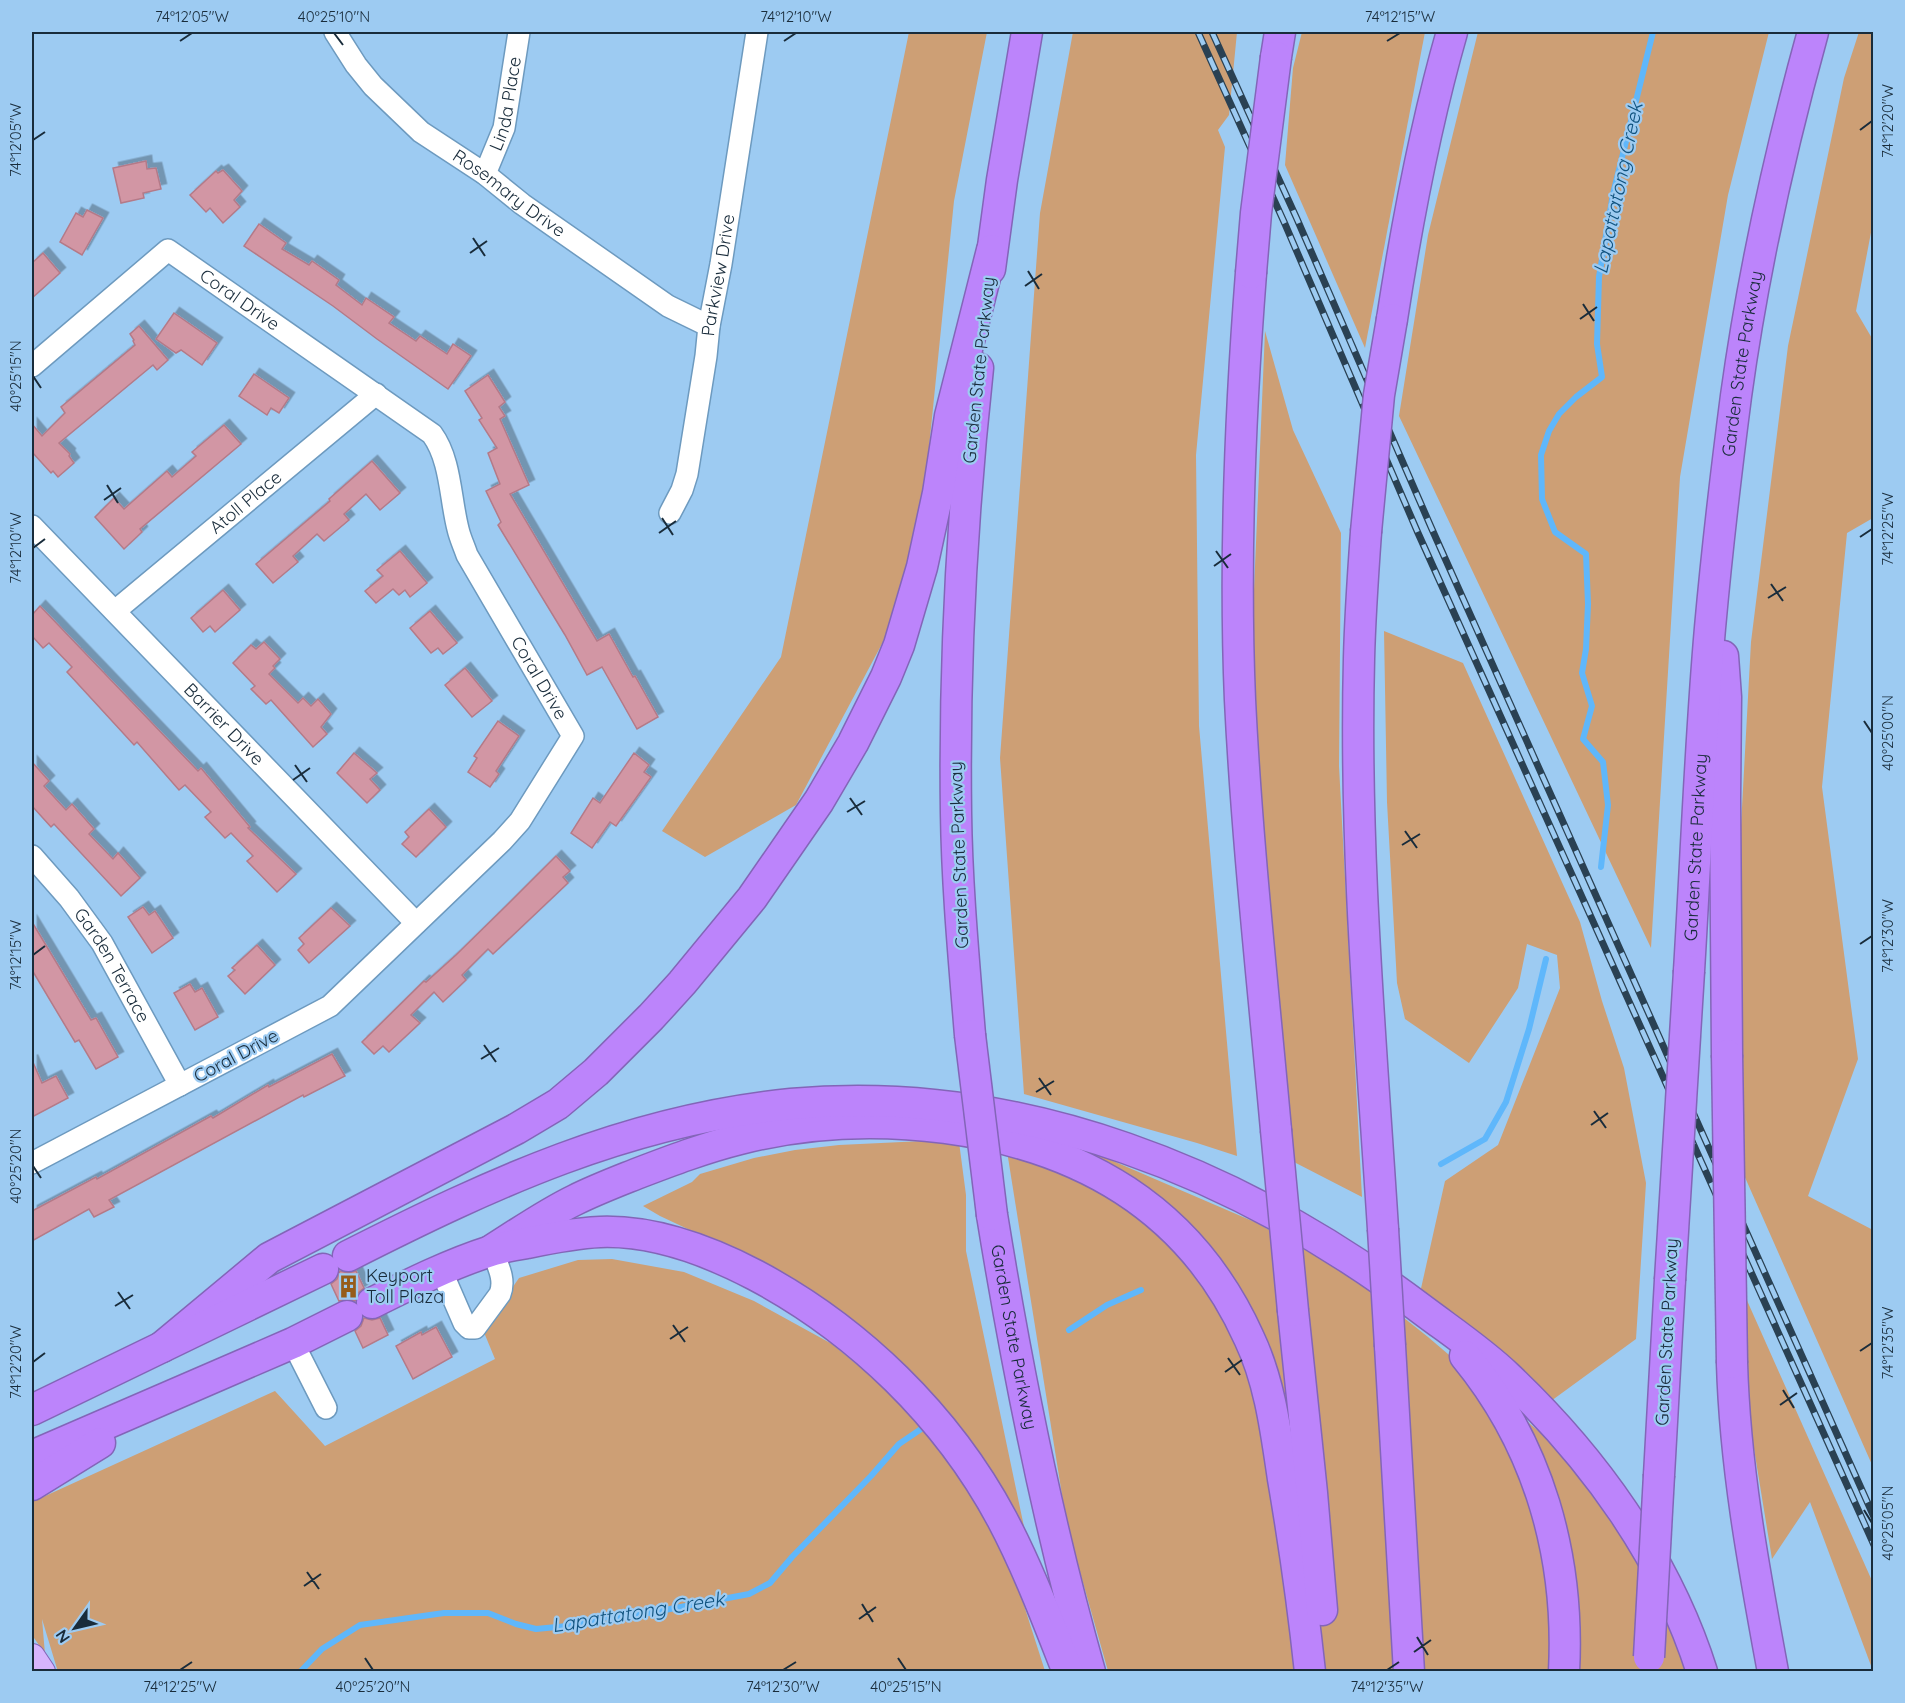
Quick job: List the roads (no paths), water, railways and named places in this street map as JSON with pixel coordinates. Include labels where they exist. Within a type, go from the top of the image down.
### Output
[{"type":"highway","name":"Garden State Parkway","points":[[1027,32],[1002,180],[977,378],[963,533],[957,675],[956,815],[963,954],[970,1035],[992,1215],[1035,1454],[1061,1569],[1090,1671]]},
{"type":"highway","points":[[1409,1671],[1369,1009],[1360,787],[1359,658],[1366,532],[1379,395],[1415,186],[1429,118],[1452,32]]},
{"type":"highway","name":"Garden State Parkway","points":[[1649,1664],[1706,688],[1716,563],[1737,393],[1760,257],[1788,124],[1813,32]]},
{"type":"highway","points":[[1278,44],[1256,213],[1244,366],[1239,480],[1240,688],[1250,844],[1327,1671]]},
{"type":"highway","points":[[162,1347],[269,1258],[516,1129],[558,1104],[596,1072],[651,1017],[695,969],[752,898],[819,801],[854,743],[886,677],[898,645],[922,567],[938,493],[950,416],[992,250]]},
{"type":"highway","points":[[1716,563],[1726,697],[1727,1055],[1734,1416],[1742,1492],[1756,1584],[1773,1671]]},
{"type":"highway","points":[[32,1410],[492,1186],[566,1156],[633,1134],[709,1117],[790,1104],[894,1101],[962,1107],[1004,1114],[1087,1135],[1164,1162],[1241,1196],[1320,1239],[1395,1289],[1485,1356],[1552,1422],[1592,1468],[1630,1522],[1663,1579],[1687,1630],[1702,1671]]},
{"type":"highway","points":[[492,1250],[552,1212],[591,1192],[704,1150],[739,1139],[794,1128],[860,1123],[937,1127],[1010,1139],[1081,1165],[1103,1176],[1143,1203],[1179,1234],[1209,1268],[1229,1299],[1250,1339],[1260,1366],[1275,1426],[1298,1569],[1310,1671]]},
{"type":"highway","points":[[32,1456],[293,1343],[441,1270],[492,1250],[553,1238],[602,1232],[671,1241],[715,1256],[774,1285],[820,1315],[869,1353],[910,1394],[951,1441],[1000,1517],[1030,1576],[1068,1671]]},
{"type":"highway","points":[[1434,1319],[1491,1390],[1505,1413],[1532,1469],[1552,1528],[1558,1557],[1565,1617],[1564,1671]]},
{"type":"highway","points":[[32,1485],[181,1392]]},
{"type":"main road","points":[[32,1657],[42,1671]]},
{"type":"street","name":"Rosemary Drive","points":[[335,32],[356,65],[394,108],[437,144],[485,174],[522,204],[668,306],[709,326]]},
{"type":"street","name":"Linda Place","points":[[485,174],[504,128],[519,32]]},
{"type":"street","name":"Parkview Drive","points":[[670,513],[682,490],[687,474],[758,32]]},
{"type":"street","name":"Coral Drive","points":[[32,366],[168,250],[432,434],[440,444],[458,530],[467,555],[573,736],[520,821],[330,1006],[32,1163]]},
{"type":"street","name":"Atoll Place","points":[[115,611],[376,394]]},
{"type":"street","name":"Barrier Drive","points":[[32,526],[416,923]]},
{"type":"street","name":"Garden Terrace","points":[[32,856],[69,898],[102,943],[180,1085]]},
{"type":"street","points":[[441,1270],[464,1323],[473,1329],[500,1294],[502,1288],[492,1250]]},
{"type":"street","points":[[293,1343],[326,1408]]},
{"type":"waterway","name":"Lapattatong Creek","points":[[1601,867],[1608,805],[1603,762],[1583,739],[1592,706],[1582,673],[1586,649],[1588,604],[1586,554],[1555,532],[1542,499],[1541,455],[1549,431],[1559,414],[1602,377],[1597,344],[1599,277],[1613,194],[1653,32]]},
{"type":"waterway","name":"Lapattatong Creek","points":[[1441,1164],[1485,1139],[1506,1102],[1529,1029],[1546,959]]},
{"type":"waterway","name":"Lapattatong Creek","points":[[1069,1330],[1107,1305],[1141,1290]]},
{"type":"waterway","name":"Lapattatong Creek","points":[[300,1672],[322,1649],[360,1625],[444,1613],[488,1613],[536,1629],[649,1613],[749,1594],[770,1583],[899,1444],[927,1425]]},
{"type":"railway","points":[[1198,32],[1285,224],[1418,533],[1874,1545]]},
{"type":"railway","points":[[1212,32],[1874,1517]]},
{"type":"place","name":"Keyport Toll Plaza","points":[[348,1286]]}]
